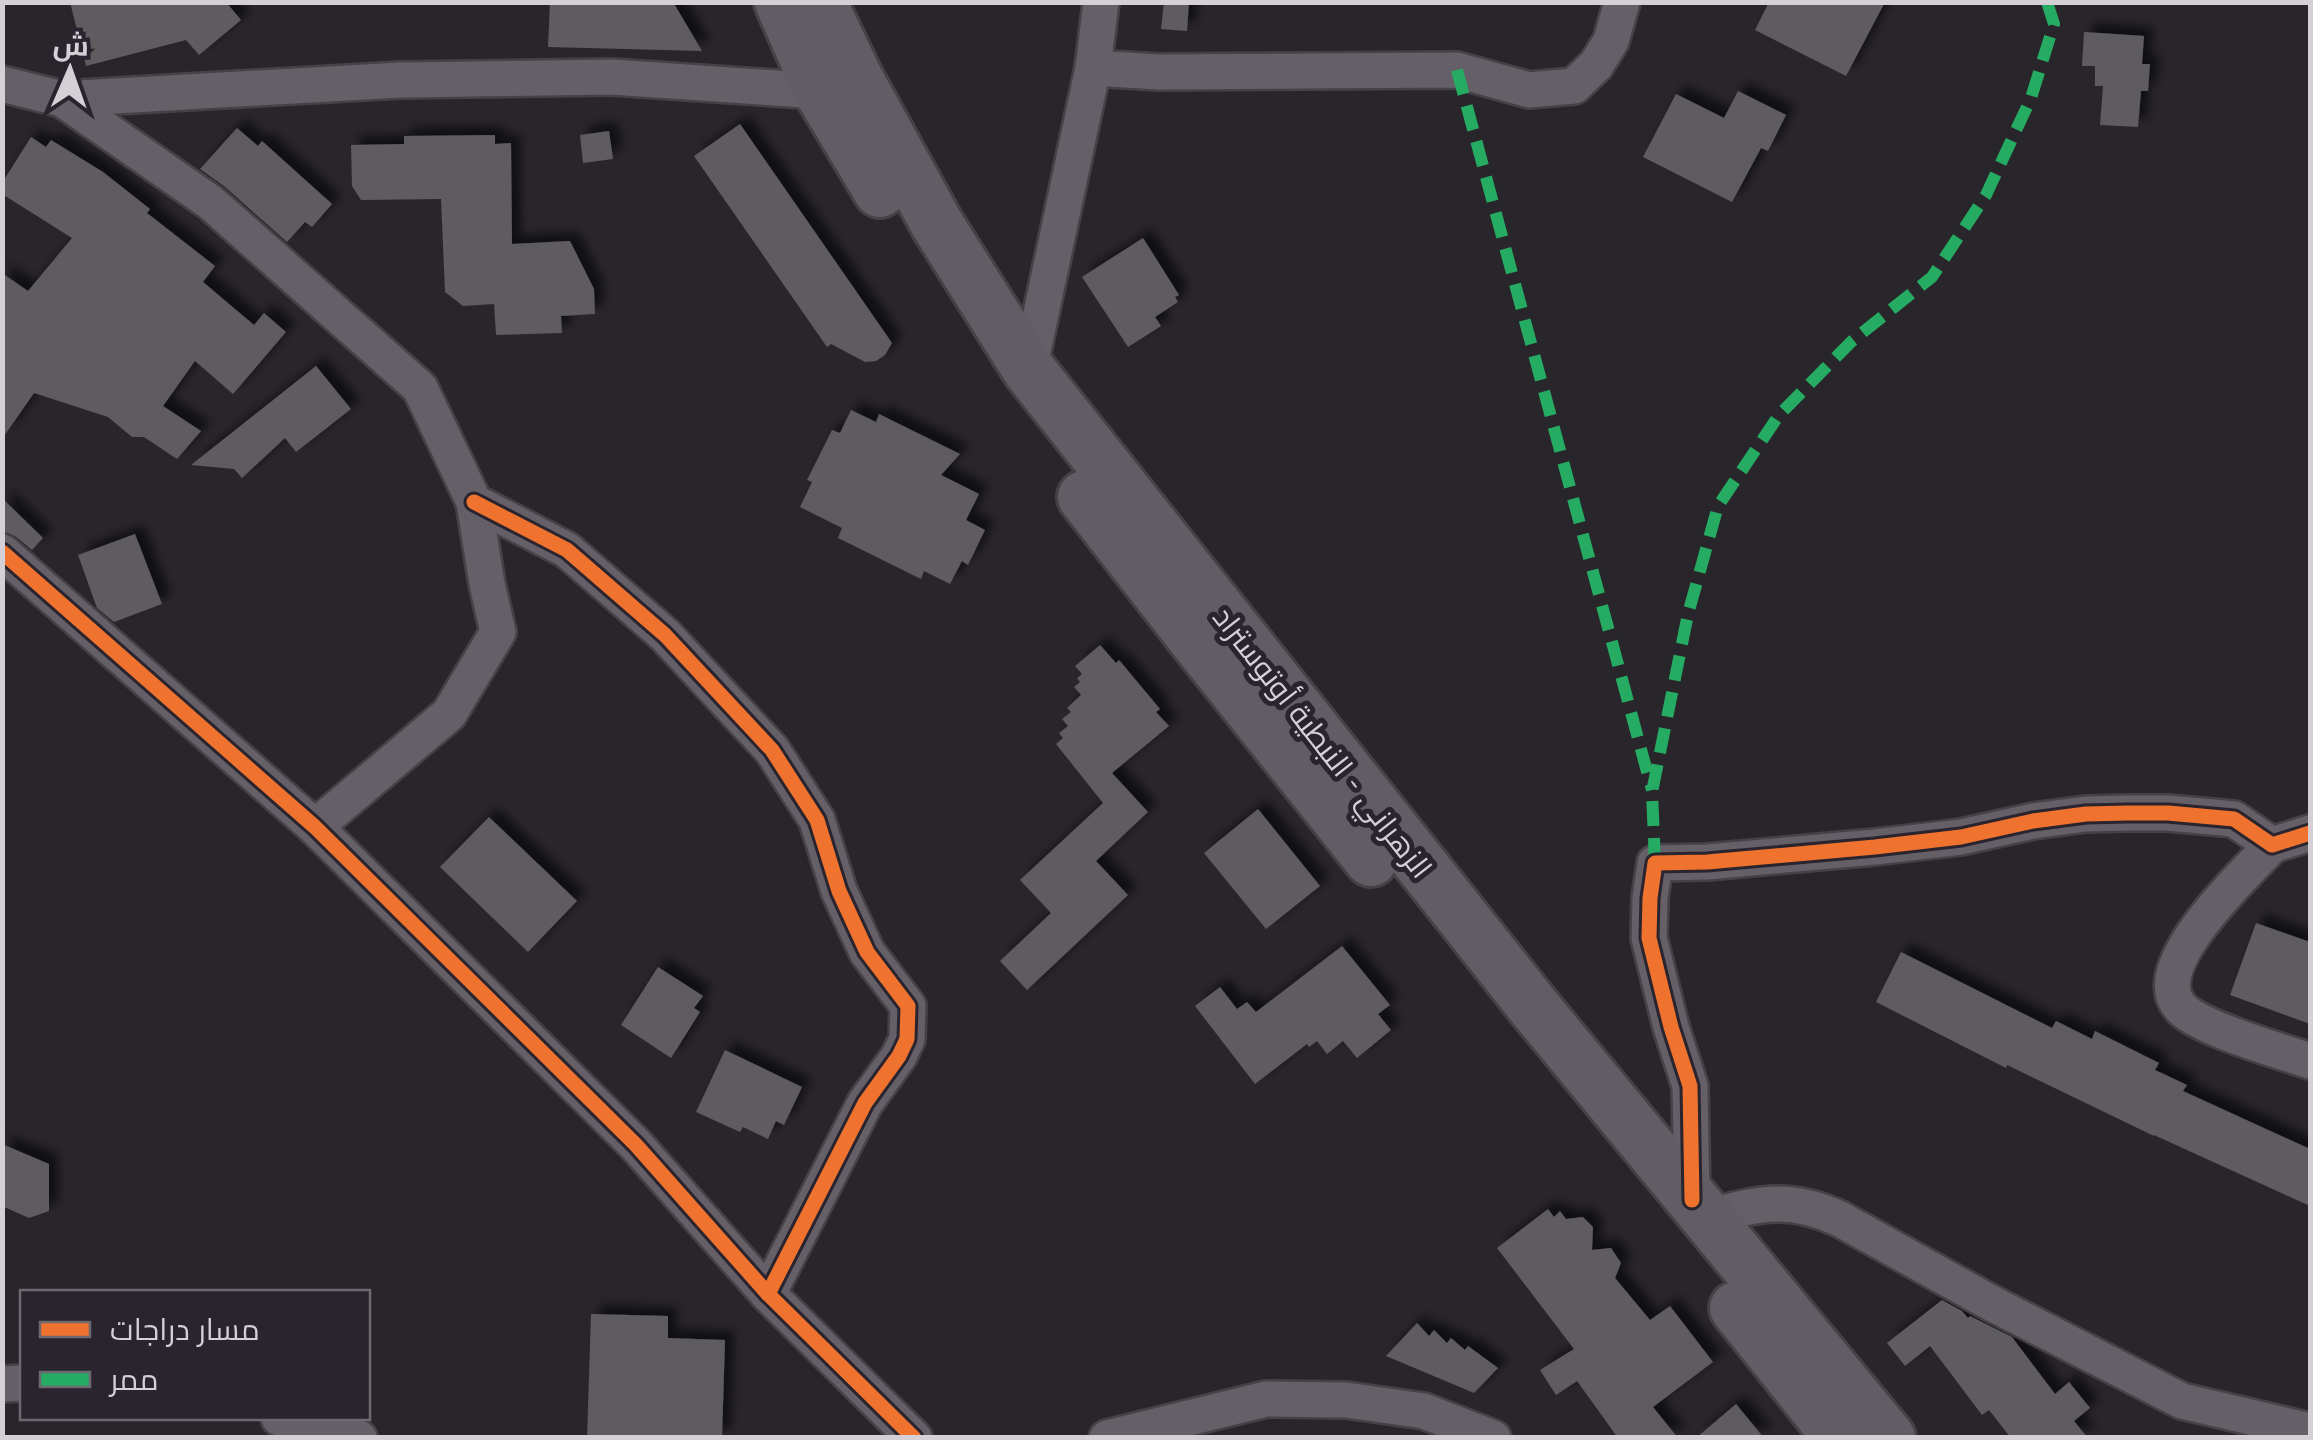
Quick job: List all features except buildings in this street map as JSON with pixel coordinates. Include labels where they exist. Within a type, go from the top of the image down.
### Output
[{"type":"highway","name":"الزهراني - النبطية أوتوستراد","points":[[782,2],[820,92],[992,373],[1101,519],[1413,912],[1709,1233]]},
{"type":"highway","name":"الزهراني - النبطية أوتوستراد","points":[[820,2],[857,79],[937,224],[1029,370],[1709,1233],[1795,1354],[1840,1438]]},
{"type":"highway","name":"الزهراني - النبطية أوتوستراد","points":[[1795,1354],[1890,1438]]},
{"type":"street","points":[[1029,370],[1093,68],[1101,2]]},
{"type":"street","points":[[1093,68],[1159,72],[1457,70],[1528,90],[1574,86],[1612,41],[1622,2]]},
{"type":"street","points":[[2,84],[62,98],[400,80],[612,77],[820,92]]},
{"type":"street","points":[[62,98],[210,202],[420,388],[474,502],[498,632],[449,714],[315,827]]},
{"type":"street","points":[[474,502],[567,550],[666,635],[772,750],[817,820],[839,891],[868,952],[908,1006],[907,1039],[899,1056],[865,1103],[768,1294]]},
{"type":"street","points":[[2,552],[315,827],[636,1144],[768,1294],[914,1438]]},
{"type":"street","points":[[2272,846],[2234,819],[2168,813],[2086,814],[1961,837],[1875,847],[1655,863],[1649,938],[1690,1086],[1709,1233],[1766,1203],[1814,1207],[2182,1401],[2310,1431]]},
{"type":"street","points":[[2310,833],[2272,846],[2197,927],[2175,965],[2172,978],[2180,1008],[2208,1026],[2310,1061]]},
{"type":"street","points":[[1107,1438],[1266,1399],[1346,1400],[1424,1411],[1493,1438]]},
{"type":"street","points":[[287,1420],[359,1438]]},
{"type":"marked path","points":[[1655,863],[1652,792],[1688,614],[1718,506],[1779,415],[1852,341],[1932,277],[1986,195],[2031,98],[2054,24],[2047,2]]},
{"type":"marked path","points":[[1457,70],[1652,790]]},
{"type":"cycle path","points":[[474,502],[567,550],[665,635],[772,750],[817,820],[839,891],[867,952],[908,1006],[907,1039],[899,1056],[865,1103],[768,1294]]},
{"type":"cycle path","points":[[2,552],[315,827],[636,1145],[768,1294],[914,1438]]},
{"type":"cycle path","points":[[1692,1200],[1690,1086],[1649,938],[1655,863],[1875,847],[1961,837],[2086,814],[2168,813],[2234,819],[2272,845],[2310,833]]}]
